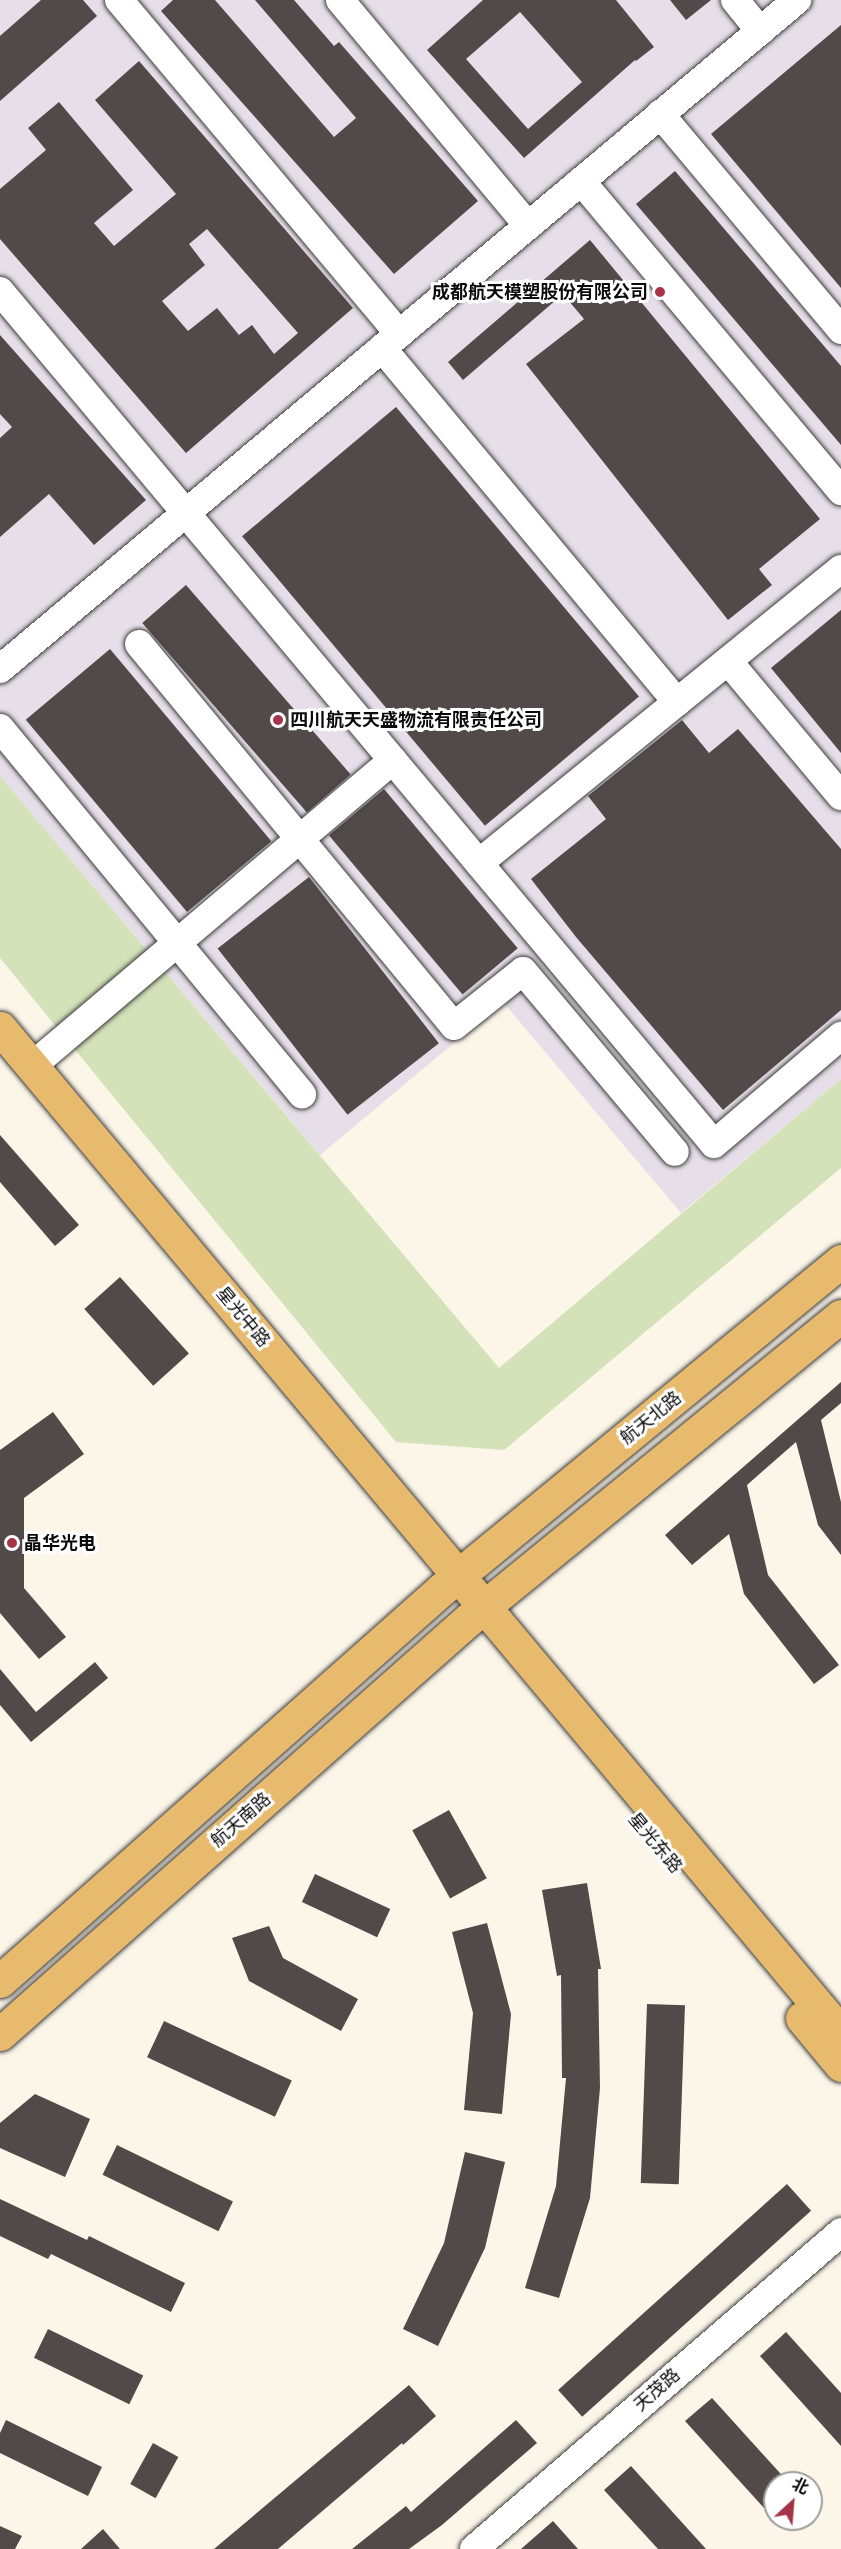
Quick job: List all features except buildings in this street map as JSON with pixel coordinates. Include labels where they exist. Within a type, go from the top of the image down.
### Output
[{"type":"main road","name":"星光中路","points":[[0,1028],[476,1614]]},
{"type":"main road","name":"星光中路","points":[[0,1064],[451,1582]]},
{"type":"main road","name":"航天北路","points":[[451,1582],[841,1261]]},
{"type":"main road","points":[[476,1614],[841,1316]]},
{"type":"main road","points":[[0,1981],[451,1582]]},
{"type":"main road","name":"星光东路","points":[[476,1614],[841,2033]]},
{"type":"main road","name":"星光东路","points":[[476,1614],[841,2065]]},
{"type":"main road","name":"航天南路","points":[[0,2034],[476,1614]]},
{"type":"street","points":[[118,0],[677,702]]},
{"type":"street","points":[[340,0],[528,226]]},
{"type":"street","points":[[735,0],[760,31]]},
{"type":"street","points":[[0,669],[797,0]]},
{"type":"street","points":[[660,114],[841,330]]},
{"type":"street","points":[[581,181],[841,491]]},
{"type":"street","points":[[0,291],[714,1144],[841,1036]]},
{"type":"street","points":[[479,863],[841,569]]},
{"type":"street","points":[[139,644],[454,1026],[523,970],[675,1152]]},
{"type":"street","points":[[728,661],[841,796]]},
{"type":"street","points":[[0,728],[302,1095]]},
{"type":"street","points":[[32,1066],[393,760]]},
{"type":"street","name":"天茂路","points":[[481,2547],[841,2232]]},
{"type":"shaded area","points":[[0,0],[841,0],[841,1079],[681,1213],[503,1002],[320,1155],[0,776]]},
{"type":"green space","points":[[0,776],[499,1368],[841,1079],[841,1168],[504,1450],[396,1442],[0,958]]},
{"type":"place","name":"成都航天模塑股份有限公司","points":[[660,292]]},
{"type":"place","name":"四川航天天盛物流有限责任公司","points":[[278,720]]},
{"type":"place","name":"晶华光电","points":[[12,1543]]}]
